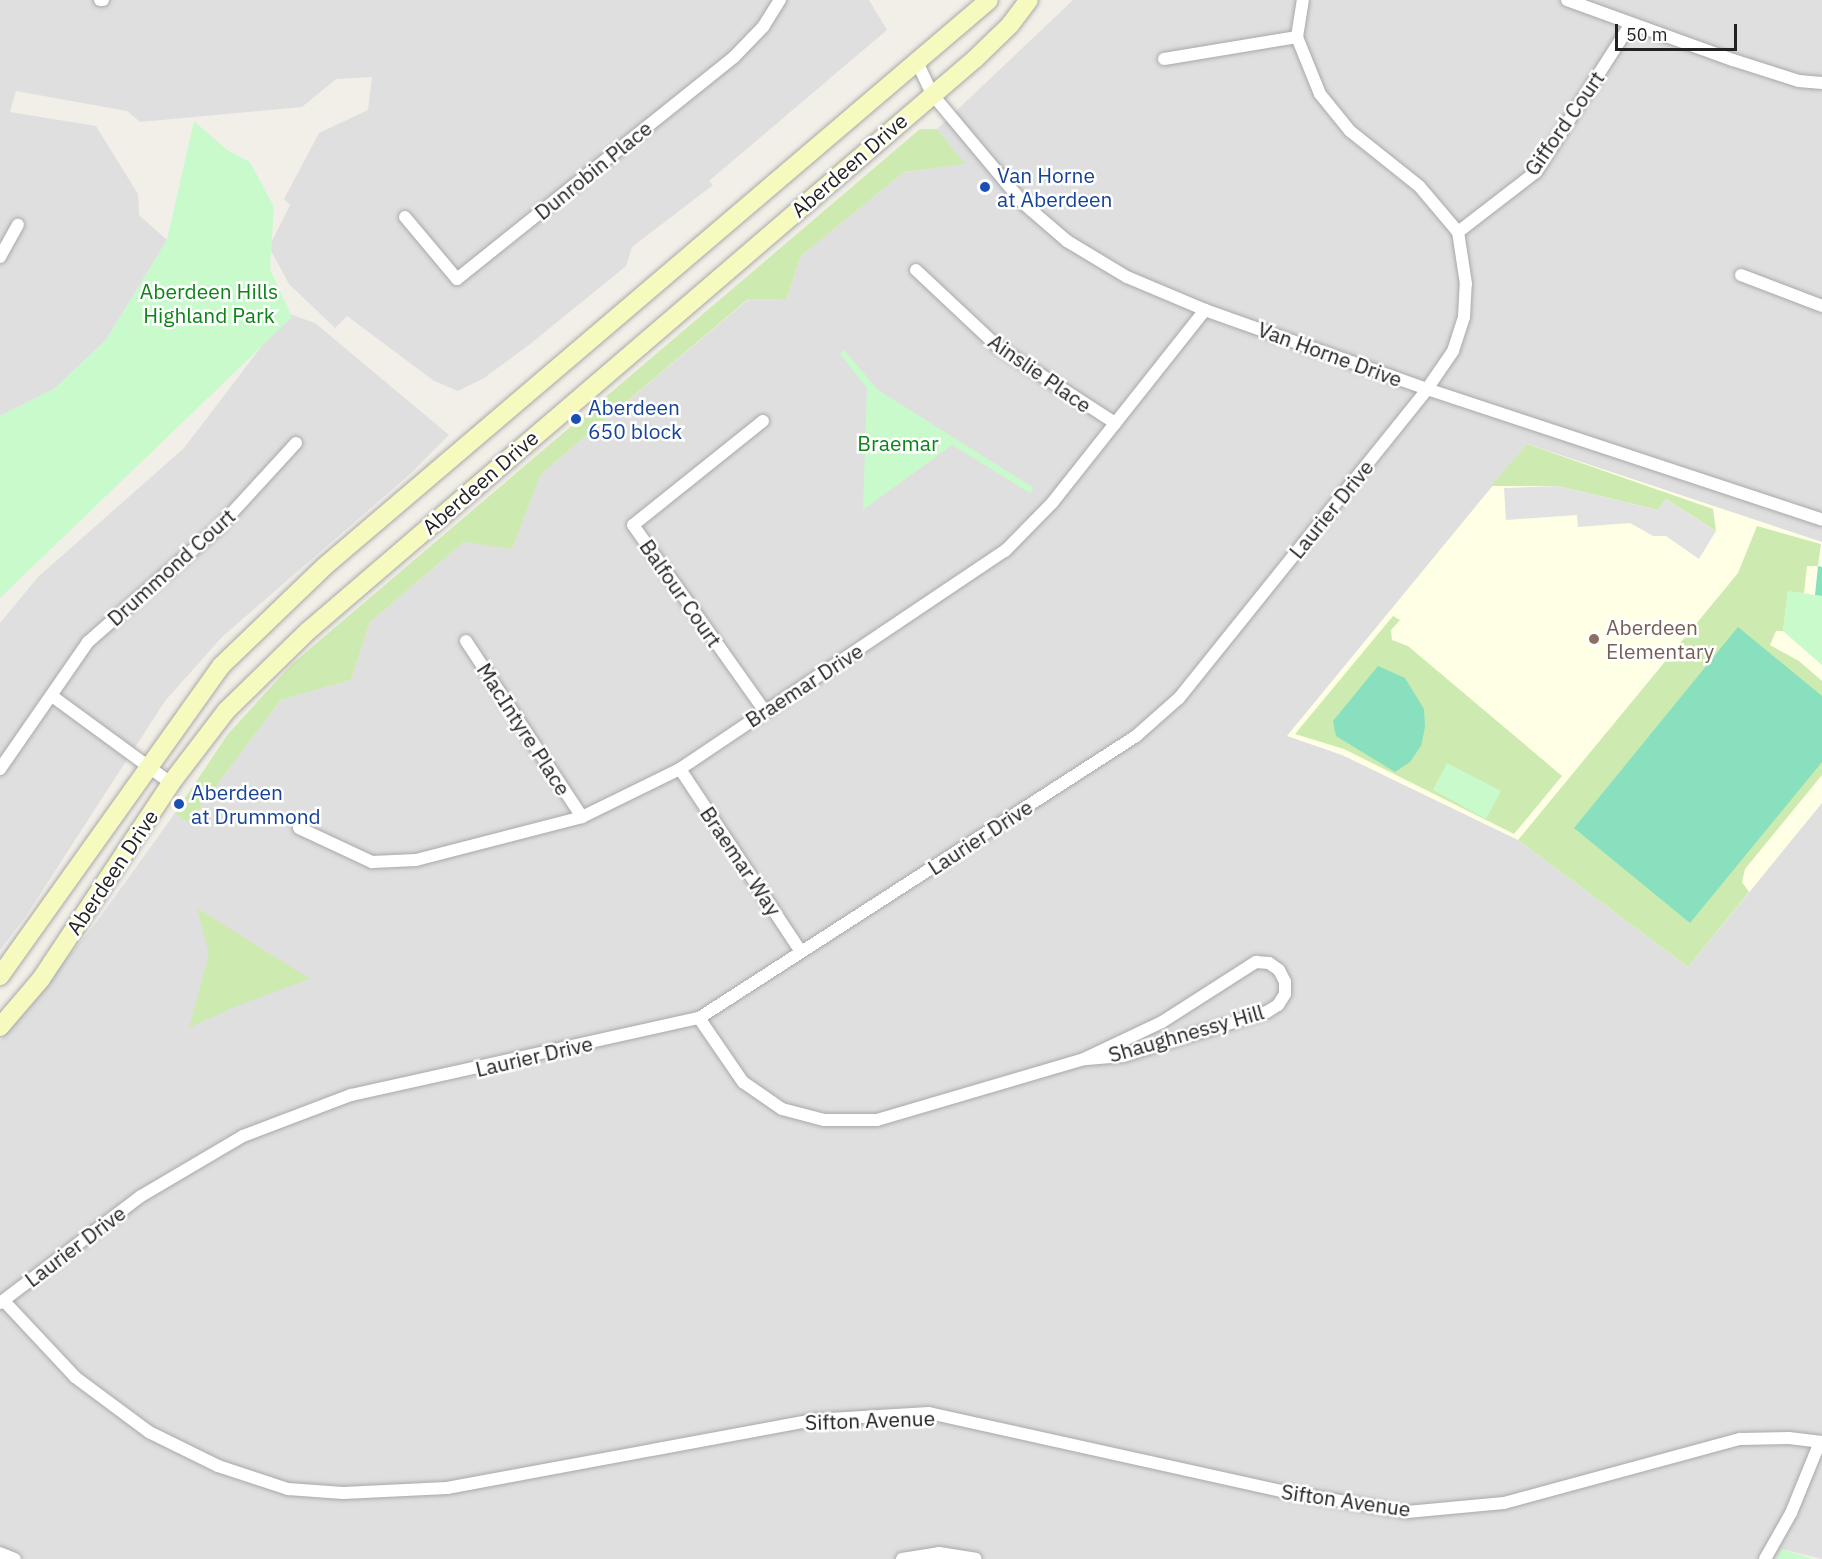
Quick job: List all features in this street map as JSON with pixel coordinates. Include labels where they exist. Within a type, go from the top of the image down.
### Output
[{"type":"main road","name":"Aberdeen Drive","points":[[0,976],[147,765],[221,666],[326,566],[918,64],[989,0]]},
{"type":"main road","name":"Aberdeen Drive","points":[[0,1027],[40,979],[171,783],[226,711],[308,631],[1010,26],[1029,0]]},
{"type":"street","name":"Dunrobin Place","points":[[405,217],[457,279],[734,57],[763,27],[780,0]]},
{"type":"street","points":[[1303,0],[1297,37],[1322,96],[1350,131],[1419,186],[1458,232]]},
{"type":"street","points":[[1567,0],[1630,25],[1799,81],[1822,82]]},
{"type":"street","name":"Gifford Court","points":[[1458,232],[1536,172],[1630,25]]},
{"type":"street","points":[[1164,59],[1297,37]]},
{"type":"street","name":"Van Horne Drive","points":[[918,64],[932,93],[1024,204],[1067,241],[1127,277],[1204,310],[1427,389],[1822,520]]},
{"type":"street","points":[[0,257],[18,225]]},
{"type":"street","name":"Laurier Drive","points":[[2,1302],[141,1196],[243,1136],[351,1095],[699,1018],[1136,736],[1179,698],[1427,389],[1453,351],[1464,317],[1466,284],[1458,232]]},
{"type":"street","name":"Ainslie Place","points":[[916,270],[998,347],[1115,423]]},
{"type":"street","points":[[1742,275],[1822,306]]},
{"type":"street","name":"Braemar Drive","points":[[299,828],[372,862],[416,860],[582,817],[680,769],[764,710],[1005,551],[1046,510],[1204,310]]},
{"type":"street","name":"Balfour Court","points":[[763,421],[633,525],[764,710]]},
{"type":"street","name":"Drummond Court","points":[[0,769],[88,642],[219,527],[296,443]]},
{"type":"street","name":"MacIntyre Place","points":[[466,641],[582,817]]},
{"type":"street","points":[[52,696],[171,783]]},
{"type":"street","name":"Braemar Way","points":[[680,769],[801,952]]},
{"type":"street","name":"Shaughnessy Hill","points":[[699,1018],[743,1082],[782,1109],[824,1120],[877,1120],[1084,1059],[1162,1022],[1251,964],[1269,963],[1279,970],[1285,982],[1281,1000],[1267,1012],[1122,1056],[1084,1059]]},
{"type":"street","name":"Sifton Avenue","points":[[2,1302],[75,1377],[149,1432],[218,1466],[288,1489],[343,1493],[447,1488],[813,1420],[929,1413],[1286,1492],[1407,1512],[1504,1503],[1740,1439],[1821,1442]]},
{"type":"street","points":[[1765,1559],[1791,1513],[1821,1442]]},
{"type":"street","points":[[0,1553],[15,1559]]},
{"type":"street","points":[[902,1559],[939,1553],[976,1559]]},
{"type":"shaded area","points":[[0,0],[869,0],[887,30],[709,181],[713,185],[632,247],[626,266],[529,345],[484,378],[458,391],[434,381],[347,316],[335,328],[289,284],[269,247],[290,205],[284,199],[319,133],[368,110],[372,77],[336,79],[302,107],[140,122],[127,111],[16,91],[10,112],[96,126],[138,194],[139,215],[167,240],[106,340],[54,389],[0,416]]},
{"type":"shaded area","points":[[1073,0],[1822,0],[1822,1559],[1782,1549],[1776,1559],[0,1559],[0,1041],[98,920],[175,813],[188,823],[281,700],[351,680],[370,622],[464,542],[512,548],[541,474],[749,299],[786,300],[801,256],[904,172],[964,164],[937,129]]},
{"type":"shaded area","points":[[287,313],[315,323],[449,435],[410,474],[222,637],[165,701],[26,916],[0,950],[0,623],[38,577],[184,448]]},
{"type":"shaded area","name":"Aberdeen Elementary","points":[[1527,444],[1822,542],[1822,803],[1688,967],[1518,840],[1342,755],[1287,736]]},
{"type":"shaded area","points":[[1558,486],[1658,510],[1666,499],[1716,531],[1699,559],[1666,536],[1653,536],[1630,523],[1578,527],[1577,515],[1506,520],[1504,488]]},
{"type":"green space","name":"Aberdeen Hills Highland Park","points":[[194,121],[227,150],[250,162],[274,207],[270,269],[292,317],[0,598],[0,416],[54,389],[106,340],[167,240]]},
{"type":"green space","points":[[920,129],[937,129],[965,164],[904,172],[801,256],[786,300],[748,299],[541,474],[512,549],[464,542],[370,622],[351,680],[281,700],[188,823],[175,813],[228,734],[291,665]]},
{"type":"green space","name":"Braemar","points":[[844,350],[878,390],[1034,488],[1030,493],[952,445],[863,510],[867,388],[840,354]]},
{"type":"green space","points":[[1527,444],[1713,509],[1716,531],[1666,499],[1658,510],[1558,486],[1491,486]]},
{"type":"green space","points":[[1757,526],[1821,544],[1818,566],[1807,566],[1804,593],[1788,592],[1783,631],[1776,631],[1770,645],[1799,661],[1822,681],[1822,775],[1745,869],[1742,882],[1749,892],[1688,967],[1518,840],[1738,573]]},
{"type":"green space","points":[[1818,566],[1822,567],[1822,596],[1815,595]]},
{"type":"green space","points":[[1788,591],[1822,596],[1822,665],[1783,631]]},
{"type":"green space","points":[[1393,616],[1400,620],[1391,630],[1392,640],[1408,646],[1562,776],[1514,834],[1344,749],[1295,734]]},
{"type":"green space","points":[[1738,627],[1822,696],[1822,762],[1690,923],[1574,828]]},
{"type":"green space","points":[[1378,666],[1405,678],[1424,709],[1425,727],[1421,746],[1410,762],[1395,772],[1336,736],[1333,721]]},
{"type":"green space","points":[[1447,763],[1501,791],[1486,819],[1433,790]]},
{"type":"green space","points":[[197,908],[310,979],[234,1007],[189,1028],[209,954]]},
{"type":"green space","points":[[1782,1549],[1813,1559],[1776,1559]]},
{"type":"place","name":"Van Horne at Aberdeen","points":[[985,187]]},
{"type":"place","name":"Aberdeen 650 block","points":[[576,419]]},
{"type":"place","name":"Aberdeen Elementary","points":[[1594,639]]},
{"type":"place","name":"Aberdeen at Drummond","points":[[179,804]]}]
